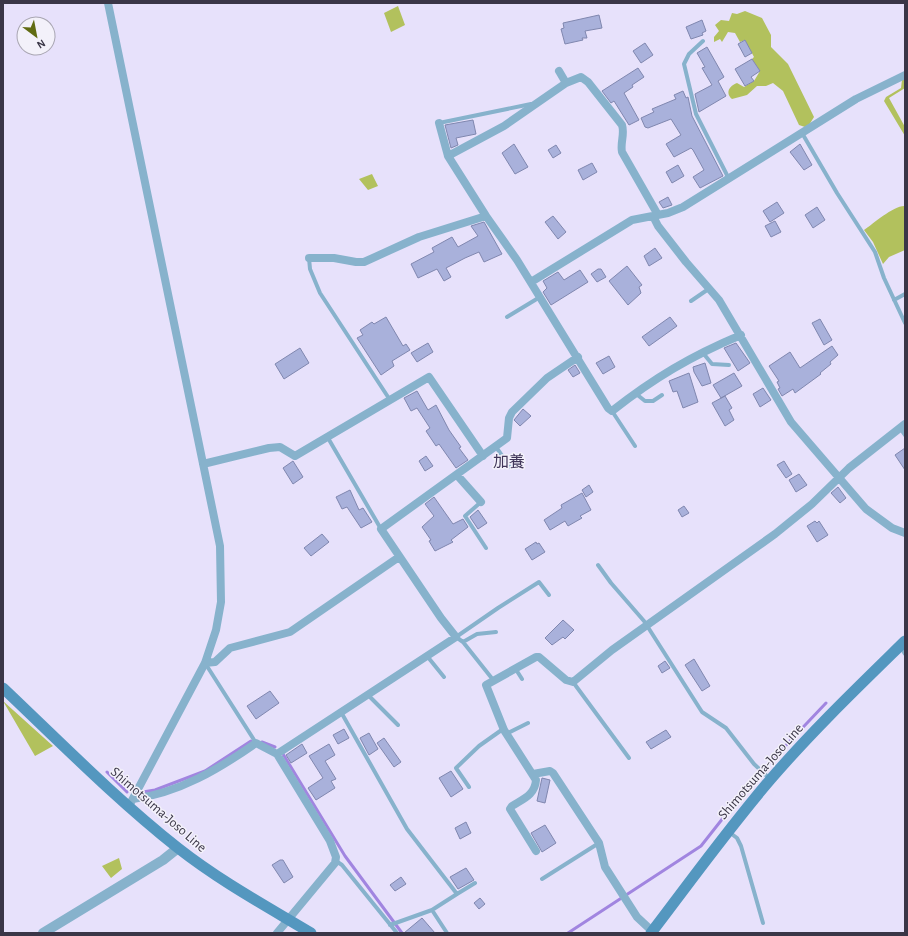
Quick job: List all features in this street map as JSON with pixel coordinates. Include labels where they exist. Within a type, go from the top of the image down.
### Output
[{"type":"main road","name":"Shimotsuma-Joso Line","points":[[652,932],[768,777],[832,713],[903,647]]},
{"type":"main road","name":"Shimotsuma-Joso Line","points":[[3,688],[131,802],[178,848],[226,882],[311,933]]},
{"type":"street","points":[[108,3],[220,546],[222,570],[221,602],[217,626],[205,663],[131,802]]},
{"type":"street","points":[[559,71],[566,83]]},
{"type":"street","points":[[531,282],[626,224],[641,218],[668,213],[683,207],[856,99],[905,75]]},
{"type":"street","points":[[448,156],[504,126],[541,102],[566,83],[577,78],[584,79],[622,125],[622,152],[656,215],[658,226],[686,262],[710,288],[741,335],[791,422],[838,478],[875,517],[905,533]]},
{"type":"street","points":[[440,123],[448,156],[486,216],[531,282],[608,408],[612,411],[663,373],[702,352],[741,335]]},
{"type":"street","points":[[309,258],[334,258],[364,262],[419,237],[486,216]]},
{"type":"street","points":[[277,754],[427,656],[460,640],[441,618],[381,529],[507,438],[509,418],[512,412],[547,378],[578,357]]},
{"type":"street","points":[[203,464],[280,446],[295,456],[328,438],[429,377],[484,456]]},
{"type":"street","points":[[536,851],[510,809],[512,806],[530,795],[536,780],[505,731],[486,685],[532,658],[538,657],[566,680],[573,682],[612,650],[775,534],[812,504],[838,478],[903,429]]},
{"type":"street","points":[[457,475],[481,502]]},
{"type":"street","points":[[205,663],[215,662],[230,648],[290,632],[399,557]]},
{"type":"street","points":[[131,802],[197,781],[256,743],[277,754],[330,841],[334,850],[335,860],[329,872],[277,933]]},
{"type":"street","points":[[533,774],[550,771],[554,773],[599,843],[605,867],[637,917],[652,932]]},
{"type":"street","points":[[43,933],[163,860],[178,848]]},
{"type":"lane","points":[[703,41],[689,54],[684,64],[696,114],[729,179]]},
{"type":"lane","points":[[440,123],[541,102]]},
{"type":"lane","points":[[802,132],[837,193],[875,252],[905,323]]},
{"type":"lane","points":[[309,258],[310,269],[320,293],[390,400]]},
{"type":"lane","points":[[691,301],[710,288]]},
{"type":"lane","points":[[894,300],[905,294]]},
{"type":"lane","points":[[507,317],[540,297]]},
{"type":"lane","points":[[702,352],[712,364],[729,365]]},
{"type":"lane","points":[[635,393],[645,402],[653,401],[662,395]]},
{"type":"lane","points":[[612,411],[635,446]]},
{"type":"lane","points":[[328,438],[381,529]]},
{"type":"lane","points":[[496,447],[510,467]]},
{"type":"lane","points":[[481,502],[466,516],[486,548]]},
{"type":"lane","points":[[598,564],[611,584],[647,626],[702,712],[726,728],[758,769],[768,777]]},
{"type":"lane","points":[[460,640],[498,608],[539,582],[549,595]]},
{"type":"lane","points":[[460,640],[477,634],[496,632]]},
{"type":"lane","points":[[460,640],[494,681]]},
{"type":"lane","points":[[427,656],[444,677]]},
{"type":"lane","points":[[205,663],[256,743]]},
{"type":"lane","points":[[515,668],[522,679]]},
{"type":"lane","points":[[573,682],[629,758]]},
{"type":"lane","points":[[368,695],[398,725]]},
{"type":"lane","points":[[341,712],[406,828],[457,894]]},
{"type":"lane","points":[[469,787],[456,768],[479,746],[505,731],[528,723]]},
{"type":"lane","points":[[728,831],[737,838],[741,846],[763,923]]},
{"type":"lane","points":[[542,880],[599,843]]},
{"type":"lane","points":[[335,860],[342,865],[393,924],[397,933]]},
{"type":"lane","points":[[393,924],[432,910],[475,883]]},
{"type":"lane","points":[[432,910],[448,933]]},
{"type":"green space","points":[[398,6],[405,25],[391,32],[384,13]]},
{"type":"green space","points":[[745,11],[762,18],[771,35],[771,47],[788,64],[814,117],[809,125],[805,127],[799,125],[783,91],[773,83],[766,86],[757,86],[747,95],[732,99],[730,97],[728,92],[732,86],[737,83],[744,87],[754,81],[760,71],[752,59],[754,57],[745,40],[740,42],[735,33],[728,32],[722,42],[720,39],[714,42],[714,37],[719,31],[715,25],[721,20],[729,21],[732,13],[737,14]]},
{"type":"green space","points":[[905,79],[905,88],[889,98],[905,127],[905,136],[884,101],[886,97],[901,88],[902,80]]},
{"type":"green space","points":[[372,174],[378,186],[368,190],[359,179]]},
{"type":"green space","points":[[905,206],[905,250],[889,257],[883,264],[873,242],[864,230],[895,208]]},
{"type":"green space","points":[[3,701],[53,746],[35,756]]},
{"type":"green space","points":[[119,858],[122,869],[111,878],[102,866]]},
{"type":"building","points":[[599,15],[602,28],[585,31],[587,38],[582,38],[583,40],[565,44],[561,29],[564,28],[563,23]]},
{"type":"building","points":[[702,20],[706,31],[702,33],[703,35],[691,39],[686,27]]},
{"type":"building","points":[[745,40],[752,53],[745,57],[738,44]]},
{"type":"building","points":[[645,43],[653,55],[641,63],[633,51]]},
{"type":"building","points":[[707,47],[724,77],[718,81],[726,96],[699,112],[695,94],[712,85],[702,68],[705,67],[697,53]]},
{"type":"building","points":[[752,59],[760,71],[751,77],[754,81],[745,86],[735,69]]},
{"type":"building","points":[[638,68],[644,77],[632,85],[633,87],[624,93],[639,120],[629,125],[614,101],[611,103],[602,91]]},
{"type":"building","points":[[683,91],[686,98],[688,97],[692,116],[723,176],[700,188],[693,177],[704,170],[693,150],[691,148],[674,157],[666,144],[681,135],[671,119],[648,128],[645,127],[641,118],[654,112],[652,109],[676,99],[674,95]]},
{"type":"building","points":[[473,120],[476,134],[456,138],[458,145],[451,148],[445,125]]},
{"type":"building","points":[[514,144],[528,167],[515,174],[502,153]]},
{"type":"building","points":[[800,144],[812,165],[804,170],[790,152]]},
{"type":"building","points":[[556,145],[561,153],[553,158],[548,150]]},
{"type":"building","points":[[592,163],[597,172],[583,180],[578,170]]},
{"type":"building","points":[[678,165],[684,176],[672,183],[666,172]]},
{"type":"building","points":[[668,197],[672,205],[663,208],[659,202]]},
{"type":"building","points":[[777,202],[784,213],[770,222],[763,211]]},
{"type":"building","points":[[817,207],[825,220],[813,228],[805,215]]},
{"type":"building","points":[[553,216],[566,232],[558,239],[545,222]]},
{"type":"building","points":[[775,221],[781,232],[771,237],[765,226]]},
{"type":"building","points":[[484,222],[502,254],[484,262],[479,252],[465,258],[446,268],[451,277],[444,281],[437,269],[418,278],[411,264],[434,252],[432,248],[452,237],[458,247],[478,236],[471,226]]},
{"type":"building","points":[[655,248],[662,258],[649,266],[644,256]]},
{"type":"building","points":[[627,266],[642,285],[639,287],[641,293],[628,305],[609,281]]},
{"type":"building","points":[[598,269],[601,269],[606,277],[597,282],[591,274]]},
{"type":"building","points":[[580,270],[588,282],[551,305],[543,292],[547,288],[543,281],[558,272],[564,280]]},
{"type":"building","points":[[386,317],[403,346],[406,344],[410,350],[392,361],[394,366],[381,375],[357,338],[363,335],[360,330],[372,322],[374,324]]},
{"type":"building","points":[[670,317],[677,326],[649,346],[642,337]]},
{"type":"building","points":[[820,319],[832,340],[824,345],[812,323]]},
{"type":"building","points":[[428,343],[433,352],[417,362],[411,353]]},
{"type":"building","points":[[736,343],[750,363],[738,371],[724,348]]},
{"type":"building","points":[[832,346],[838,355],[830,362],[831,364],[820,373],[821,374],[795,393],[793,389],[782,396],[778,389],[780,388],[777,382],[779,381],[769,366],[790,352],[800,368]]},
{"type":"building","points":[[300,348],[309,363],[284,379],[275,364]]},
{"type":"building","points":[[609,356],[615,367],[603,374],[596,363]]},
{"type":"building","points":[[705,363],[711,383],[702,386],[694,372],[693,367]]},
{"type":"building","points":[[575,365],[580,373],[573,377],[568,370]]},
{"type":"building","points":[[689,373],[698,402],[683,408],[677,391],[673,392],[669,381]]},
{"type":"building","points":[[734,373],[742,386],[721,398],[713,385]]},
{"type":"building","points":[[763,388],[771,400],[760,407],[753,394]]},
{"type":"building","points":[[417,391],[428,410],[436,405],[449,430],[461,447],[459,448],[468,460],[456,468],[439,444],[436,446],[426,431],[430,428],[417,408],[411,411],[404,398]]},
{"type":"building","points":[[725,396],[732,408],[729,410],[734,420],[725,426],[712,403]]},
{"type":"building","points":[[523,409],[531,416],[520,426],[514,420]]},
{"type":"building","points":[[905,448],[905,470],[895,455]]},
{"type":"building","points":[[426,456],[433,466],[425,471],[419,461]]},
{"type":"building","points":[[293,461],[303,477],[293,484],[283,468]]},
{"type":"building","points":[[784,461],[792,474],[786,478],[777,465]]},
{"type":"building","points":[[799,474],[807,485],[796,492],[789,480]]},
{"type":"building","points":[[589,485],[593,492],[586,497],[582,490]]},
{"type":"building","points":[[838,487],[846,498],[840,503],[831,493]]},
{"type":"building","points":[[350,490],[359,510],[363,508],[372,522],[361,528],[347,507],[342,509],[336,497]]},
{"type":"building","points":[[582,493],[591,510],[580,516],[582,518],[568,526],[565,521],[550,530],[544,520],[562,508],[561,505]]},
{"type":"building","points":[[434,497],[453,524],[463,519],[468,527],[451,540],[453,542],[435,551],[429,541],[431,540],[422,527],[434,516],[425,504]]},
{"type":"building","points":[[684,506],[689,513],[682,517],[678,510]]},
{"type":"building","points":[[478,510],[487,523],[478,529],[470,517]]},
{"type":"building","points":[[815,521],[817,523],[819,521],[828,535],[817,542],[807,526]]},
{"type":"building","points":[[322,534],[329,542],[311,556],[304,548]]},
{"type":"building","points":[[536,542],[537,544],[539,543],[545,552],[532,560],[525,549]]},
{"type":"building","points":[[563,620],[574,630],[565,639],[563,637],[552,645],[545,638]]},
{"type":"building","points":[[694,659],[710,686],[702,691],[685,665]]},
{"type":"building","points":[[665,661],[670,668],[662,673],[658,666]]},
{"type":"building","points":[[270,691],[279,703],[256,719],[247,706]]},
{"type":"building","points":[[344,729],[349,738],[338,744],[333,735]]},
{"type":"building","points":[[666,730],[671,737],[651,749],[646,742]]},
{"type":"building","points":[[369,733],[378,749],[369,755],[360,738]]},
{"type":"building","points":[[384,738],[401,762],[394,767],[377,743]]},
{"type":"building","points":[[302,744],[307,753],[291,763],[286,755]]},
{"type":"building","points":[[329,744],[335,755],[325,761],[336,779],[331,781],[335,788],[316,800],[308,788],[323,778],[309,756]]},
{"type":"building","points":[[451,771],[463,789],[451,797],[439,778]]},
{"type":"building","points":[[542,778],[550,780],[545,803],[537,801]]},
{"type":"building","points":[[466,822],[471,833],[460,839],[455,828]]},
{"type":"building","points":[[545,825],[556,843],[542,852],[531,833]]},
{"type":"building","points":[[280,860],[283,860],[293,877],[284,883],[272,865]]},
{"type":"building","points":[[466,868],[474,880],[458,889],[450,877]]},
{"type":"building","points":[[401,877],[406,884],[395,891],[390,885]]},
{"type":"building","points":[[480,898],[485,904],[479,909],[474,903]]},
{"type":"building","points":[[422,918],[435,933],[404,933]]},
{"type":"waterway","points":[[568,933],[701,846],[753,780],[826,703]]},
{"type":"waterway","points":[[143,792],[155,790],[205,771],[251,741]]},
{"type":"waterway","points":[[262,742],[275,747]]},
{"type":"waterway","points":[[283,754],[345,856],[402,933]]},
{"type":"waterway","points":[[107,772],[127,792]]},
{"type":"district","name":"加養","points":[[509,461]]}]
